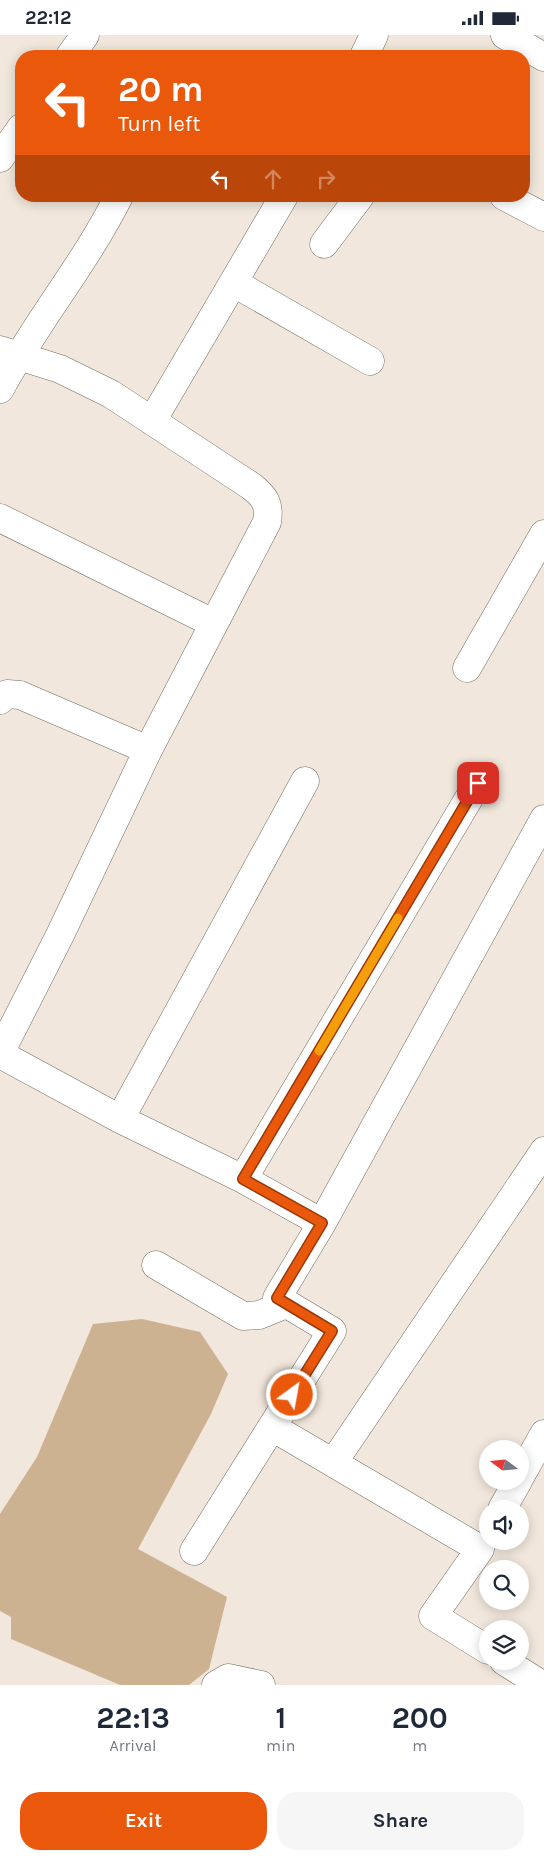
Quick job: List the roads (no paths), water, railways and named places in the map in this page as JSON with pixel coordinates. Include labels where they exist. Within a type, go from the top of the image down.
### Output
[{"type":"street","points":[[74,50],[85,35]]},
{"type":"street","points":[[367,50],[374,35]]},
{"type":"street","points":[[505,35],[544,57]]},
{"type":"street","points":[[0,158],[15,137]]},
{"type":"street","points":[[0,389],[9,353],[81,263],[104,226],[116,202]]},
{"type":"street","points":[[152,421],[281,202]]},
{"type":"street","points":[[324,244],[356,202]]},
{"type":"street","points":[[515,202],[544,217]]},
{"type":"street","points":[[234,283],[370,361]]},
{"type":"street","points":[[9,353],[60,369],[90,383],[251,485],[264,497],[270,507],[267,522],[148,750],[60,935],[0,1053],[120,1119],[243,1179],[322,1223]]},
{"type":"street","points":[[0,518],[213,623]]},
{"type":"street","points":[[467,668],[544,533]]},
{"type":"street","points":[[0,700],[7,694],[20,695],[148,750]]},
{"type":"street","points":[[120,1119],[305,781]]},
{"type":"street","points":[[243,1179],[478,783]]},
{"type":"street","points":[[194,1551],[332,1331],[277,1298],[322,1223],[544,819]]},
{"type":"street","points":[[333,1463],[544,1151]]},
{"type":"street","points":[[156,1265],[243,1316],[259,1315],[286,1304]]},
{"type":"street","points":[[272,1427],[333,1463],[479,1539]]},
{"type":"street","points":[[529,1461],[544,1434]]},
{"type":"street","points":[[479,1549],[433,1615],[479,1644]]},
{"type":"street","points":[[518,1670],[542,1685]]},
{"type":"street","points":[[216,1685],[228,1677],[261,1685]]}]
